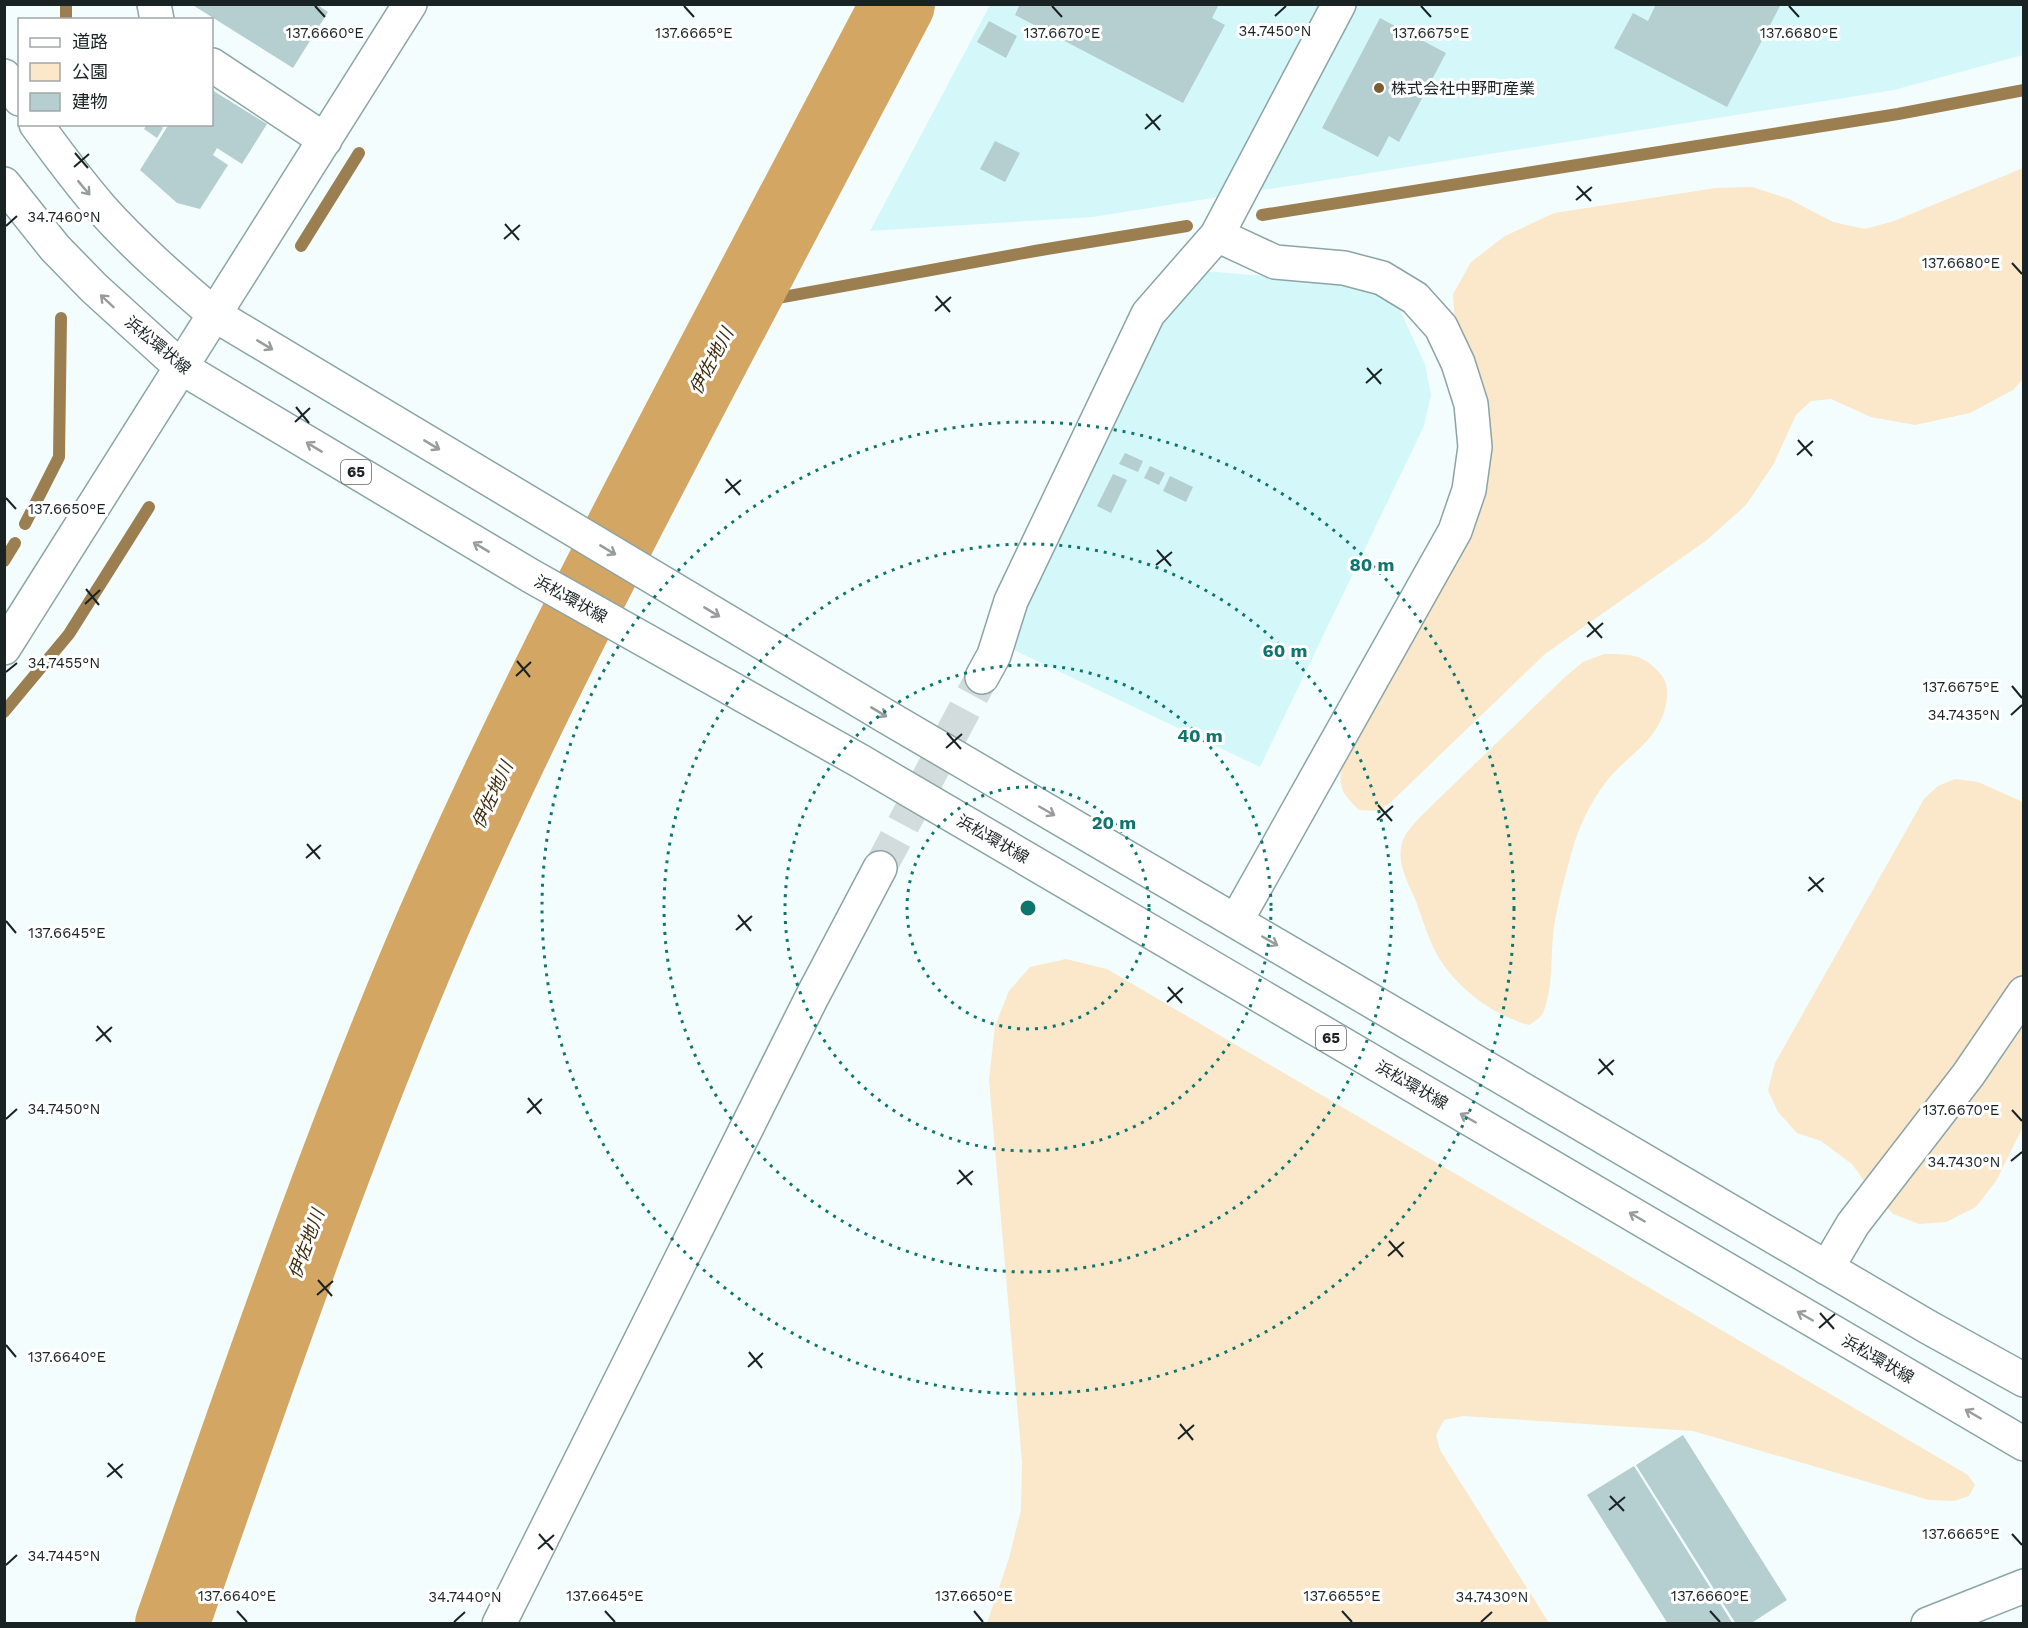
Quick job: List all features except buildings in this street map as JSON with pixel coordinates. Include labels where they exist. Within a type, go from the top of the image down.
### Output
[{"type":"main road","points":[[6,644],[410,4]]},
{"type":"main road","points":[[982,677],[994,655],[1011,601],[1148,314],[1217,235],[1339,4]]},
{"type":"main road","points":[[213,66],[325,140]]},
{"type":"main road","points":[[4,76],[18,96]]},
{"type":"main road","points":[[37,126],[101,207],[144,252],[214,315],[1236,921],[1928,1327],[2024,1380]]},
{"type":"main road","name":"浜松環状線","points":[[4,184],[55,248],[94,288],[182,368],[531,576],[870,767],[2024,1444]]},
{"type":"main road","points":[[1217,235],[1275,262],[1344,268],[1382,278],[1415,298],[1441,327],[1458,363],[1471,404],[1475,447],[1469,490],[1455,531],[1236,921]]},
{"type":"main road","points":[[500,1623],[812,997],[880,868]]},
{"type":"main road","points":[[1827,1268],[1853,1224],[1968,1075],[2024,993]]},
{"type":"main road","points":[[1928,1623],[2024,1586]]},
{"type":"shaded area","points":[[990,5],[2023,5],[2023,55],[1894,90],[1093,217],[870,231]]},
{"type":"shaded area","points":[[1205,271],[1342,283],[1376,292],[1398,306],[1425,364],[1431,395],[1424,426],[1260,767],[1012,649],[1025,606],[1161,322]]},
{"type":"green space","points":[[2023,168],[2023,379],[2013,390],[1970,413],[1915,425],[1871,417],[1831,399],[1811,401],[1796,415],[1773,465],[1746,505],[1707,540],[1545,654],[1379,811],[1359,810],[1353,804],[1342,788],[1341,775],[1344,759],[1468,537],[1453,294],[1471,262],[1505,236],[1554,213],[1716,188],[1752,187],[1789,199],[1833,222],[1865,229],[1894,221]]},
{"type":"green space","points":[[1604,654],[1633,656],[1652,665],[1665,682],[1666,704],[1657,728],[1606,782],[1581,824],[1569,860],[1556,918],[1546,1003],[1542,1015],[1529,1025],[1488,1007],[1464,988],[1444,965],[1433,947],[1405,875],[1400,855],[1403,839],[1420,817],[1565,677],[1583,662]]},
{"type":"green space","points":[[1955,779],[1978,782],[2023,802],[2023,1127],[1996,1181],[1976,1207],[1946,1222],[1919,1224],[1893,1214],[1852,1164],[1821,1141],[1797,1133],[1778,1112],[1768,1090],[1775,1063],[1924,799],[1938,786]]},
{"type":"green space","points":[[1066,959],[1107,969],[1968,1475],[1975,1485],[1969,1496],[1954,1501],[1929,1500],[1693,1431],[1463,1416],[1444,1420],[1436,1435],[1440,1450],[1549,1623],[987,1623],[1009,1558],[1021,1510],[1022,1462],[989,1080],[995,1026],[1009,991],[1030,967]]},
{"type":"waterway","points":[[66,4],[66,18]]},
{"type":"waterway","name":"伊佐地川","points":[[172,1624],[329,1182],[398,1007],[464,853],[593,588],[898,4]]},
{"type":"waterway","points":[[1262,215],[1898,114],[2024,90]]},
{"type":"waterway","points":[[301,246],[359,153]]},
{"type":"waterway","points":[[740,305],[1035,251],[1187,226]]},
{"type":"waterway","points":[[25,524],[59,457],[61,318]]},
{"type":"waterway","points":[[4,712],[69,634],[149,507]]},
{"type":"waterway","points":[[4,561],[15,543]]},
{"type":"tunnel","points":[[880,868],[982,677]]},
{"type":"place","name":"株式会社中野町産業","points":[[1379,88]]}]
